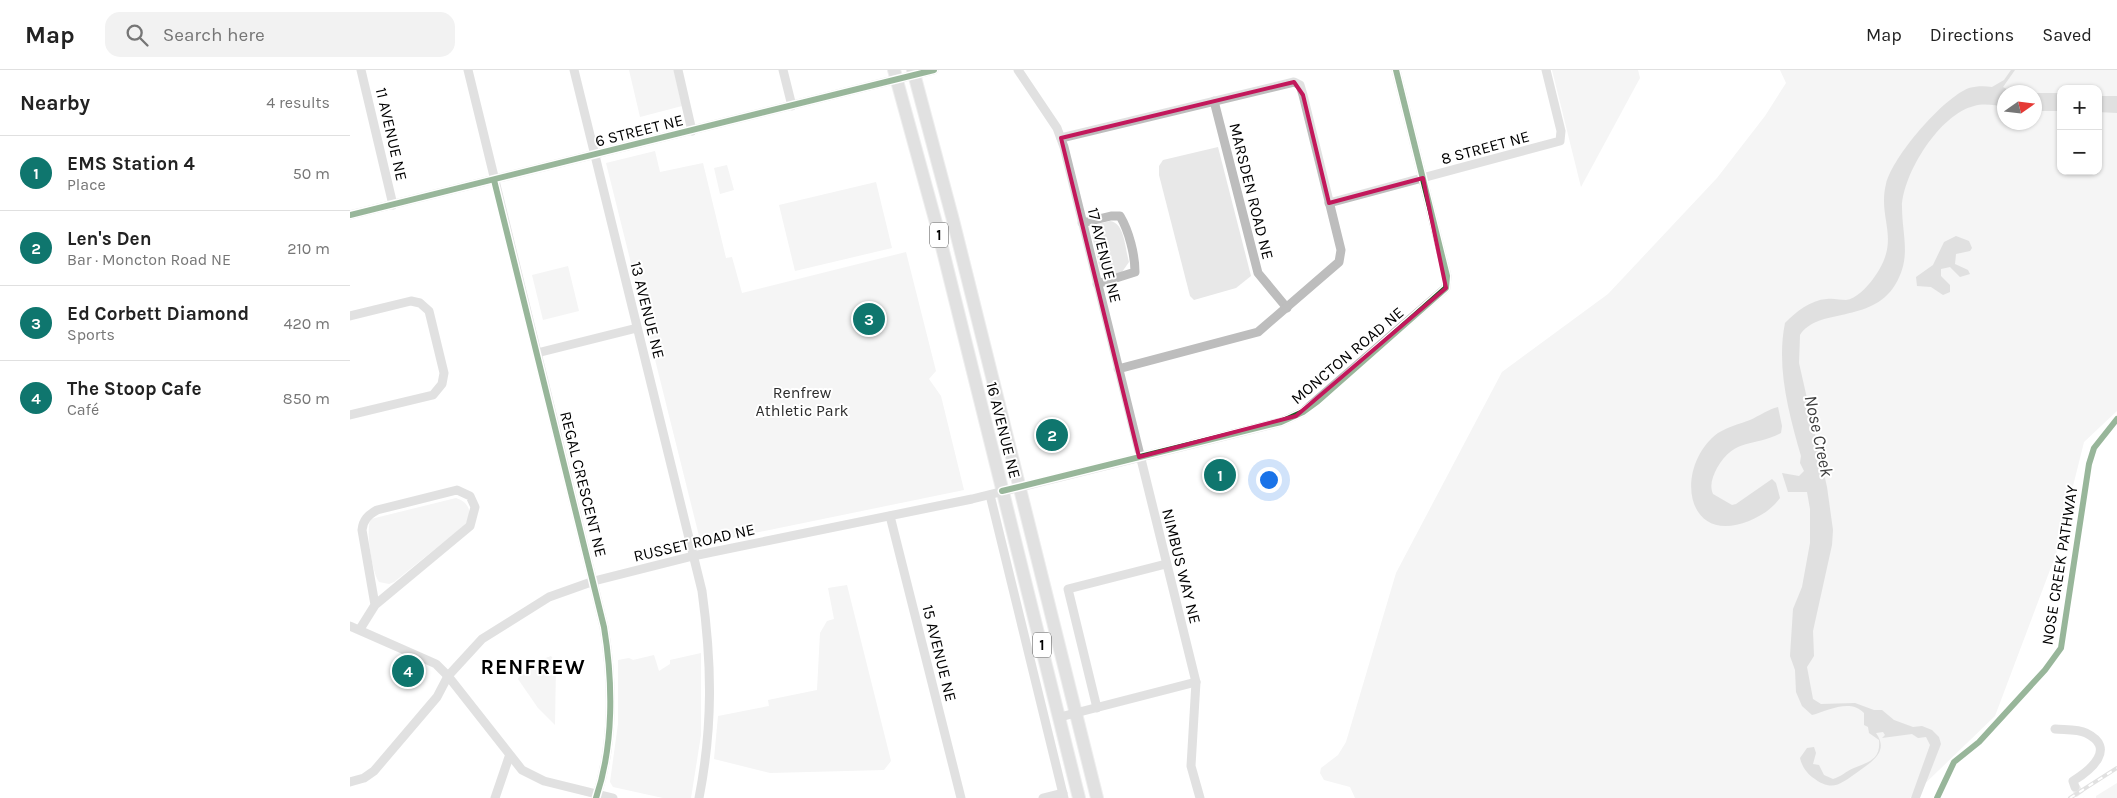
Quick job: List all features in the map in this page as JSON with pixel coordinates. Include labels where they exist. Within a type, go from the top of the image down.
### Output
[{"type":"highway","name":"16 AVENUE NE","points":[[913,73],[941,170],[1097,798]]},
{"type":"highway","name":"16 AVENUE NE","points":[[895,75],[921,164],[1079,798]]},
{"type":"street","name":"11 AVENUE NE","points":[[361,70],[393,205]]},
{"type":"street","name":"REGAL CRESCENT NE","points":[[468,70],[594,581],[608,649],[610,687],[607,741],[597,796]]},
{"type":"street","name":"13 AVENUE NE","points":[[574,70],[693,556],[707,625],[711,685],[710,724],[700,798]]},
{"type":"street","points":[[678,70],[692,131]]},
{"type":"street","points":[[784,70],[792,106]]},
{"type":"street","name":"6 STREET NE","points":[[350,215],[792,106],[895,75],[934,70]]},
{"type":"street","name":"17 AVENUE NE","points":[[1018,70],[1061,138],[1139,457]]},
{"type":"street","name":"MONCTON ROAD NE","points":[[1002,491],[1281,422],[1296,416],[1318,401],[1446,288],[1447,276],[1396,70]]},
{"type":"street","name":"8 STREET NE","points":[[1329,202],[1560,141],[1561,131],[1546,70]]},
{"type":"street","points":[[1061,138],[1286,82],[1294,82],[1300,85],[1329,202],[1342,256],[1339,262],[1265,327],[1252,335],[1118,369]]},
{"type":"street","name":"MARSDEN ROAD NE","points":[[1214,101],[1258,273],[1287,308]]},
{"type":"street","points":[[1082,222],[1110,216],[1120,216],[1125,224],[1131,248],[1135,272],[1097,284]]},
{"type":"street","points":[[350,316],[411,301],[420,302],[429,311],[444,373],[442,384],[433,395],[350,416]]},
{"type":"street","points":[[537,353],[637,328]]},
{"type":"street","name":"NIMBUS WAY NE","points":[[1139,457],[1196,682],[1191,766],[1200,798]]},
{"type":"street","points":[[360,629],[375,605],[470,526],[475,507],[470,496],[457,490],[376,510],[369,514],[362,530],[375,605]]},
{"type":"street","name":"RUSSET ROAD NE","points":[[350,782],[364,778],[374,771],[438,697],[448,676],[482,639],[513,617],[549,597],[594,581],[693,556],[1002,491]]},
{"type":"street","points":[[990,495],[1063,796],[1042,798]]},
{"type":"street","name":"15 AVENUE NE","points":[[890,516],[961,798]]},
{"type":"street","points":[[1097,708],[1068,589],[1166,564]]},
{"type":"street","points":[[350,626],[436,664],[448,676],[522,770],[533,777],[597,796],[613,798]]},
{"type":"street","points":[[1060,717],[1196,682]]},
{"type":"street","points":[[2055,729],[2086,732],[2099,744],[2101,753],[2094,766],[2073,781],[2075,787]]},
{"type":"street","points":[[495,798],[510,757]]},
{"type":"highlighted area","points":[[1294,82],[1303,95],[1329,203],[1423,178],[1446,288],[1296,416],[1139,457],[1061,138]]},
{"type":"green space","points":[[629,70],[674,70],[682,106],[640,117]]},
{"type":"green space","points":[[1552,70],[1638,70],[1640,78],[1581,187]]},
{"type":"green space","points":[[1780,70],[2117,70],[2117,411],[2084,442],[2056,554],[1995,716],[1910,798],[1355,798],[1350,787],[1324,780],[1320,773],[1321,768],[1338,755],[1346,742],[1396,573],[1502,372],[1608,294],[1717,178],[1765,116],[1786,83]]},
{"type":"green space","points":[[1218,147],[1251,276],[1236,288],[1194,300],[1190,296],[1159,175],[1159,166],[1163,160]]},
{"type":"green space","name":"Renfrew Athletic Park","points":[[655,151],[660,172],[703,163],[726,258],[732,257],[742,293],[906,252],[936,371],[929,379],[941,396],[964,490],[701,544],[606,163]]},
{"type":"green space","points":[[727,165],[734,190],[720,194],[714,168]]},
{"type":"green space","points":[[876,182],[892,248],[795,271],[779,205]]},
{"type":"green space","points":[[1110,221],[1119,226],[1122,231],[1129,262],[1122,272],[1110,274],[1100,269],[1092,235],[1098,224]]},
{"type":"green space","points":[[568,266],[579,311],[543,320],[532,275]]},
{"type":"green space","points":[[456,498],[464,502],[469,509],[468,521],[465,525],[394,582],[389,584],[379,582],[374,570],[370,550],[369,524],[371,519]]},
{"type":"green space","points":[[847,585],[891,761],[884,770],[770,773],[714,759],[718,716],[769,706],[768,700],[817,690],[820,633],[827,621],[834,619],[828,588]]},
{"type":"green space","points":[[701,653],[701,735],[691,798],[663,798],[613,787],[610,782],[618,724],[618,660],[629,658],[633,660],[654,655],[659,671],[670,664],[670,660]]},
{"type":"green space","points":[[551,656],[556,663],[555,725],[538,708],[518,679],[520,675],[533,665]]},
{"type":"green space","points":[[2117,783],[2117,798],[2096,798],[2096,796]]},
{"type":"shaded area","points":[[2011,70],[2015,70],[2004,85],[1997,85],[1997,106],[1974,106],[1961,111],[1937,133],[1916,162],[1904,193],[1902,207],[1905,256],[1895,285],[1885,297],[1873,305],[1859,311],[1819,321],[1808,326],[1800,335],[1799,363],[1827,487],[1833,530],[1832,545],[1813,631],[1814,656],[1807,667],[1813,699],[1821,704],[1855,703],[1874,710],[1882,710],[1894,720],[1913,727],[1922,726],[1932,730],[1939,737],[1941,744],[1920,798],[1911,798],[1930,745],[1926,737],[1918,738],[1912,734],[1882,738],[1885,735],[1883,732],[1876,733],[1880,739],[1881,745],[1878,755],[1864,767],[1841,783],[1831,786],[1826,785],[1812,777],[1803,766],[1800,758],[1807,748],[1814,747],[1816,753],[1813,764],[1819,765],[1824,775],[1833,779],[1873,759],[1878,752],[1879,740],[1869,733],[1868,727],[1864,725],[1864,713],[1858,709],[1852,706],[1845,706],[1812,715],[1802,706],[1796,692],[1795,670],[1790,656],[1793,609],[1802,587],[1810,543],[1810,509],[1807,492],[1788,492],[1782,473],[1799,476],[1804,471],[1800,463],[1801,456],[1785,390],[1782,356],[1785,323],[1809,304],[1827,299],[1850,299],[1868,286],[1882,265],[1886,252],[1888,241],[1884,197],[1886,184],[1898,159],[1920,129],[1946,103],[1958,94],[1969,88],[1980,86],[1992,87],[2004,80]]},
{"type":"shaded area","points":[[2042,92],[2057,93],[2057,111],[2042,111]]},
{"type":"shaded area","points":[[2102,96],[2117,96],[2117,113],[2102,112]]},
{"type":"shaded area","points":[[1956,236],[1969,241],[1972,248],[1970,251],[1956,254],[1955,264],[1968,270],[1970,274],[1960,277],[1950,267],[1941,269],[1941,276],[1950,285],[1950,292],[1943,295],[1931,287],[1917,286],[1916,277],[1933,265],[1944,242]]},
{"type":"shaded area","points":[[1778,407],[1782,426],[1781,433],[1746,444],[1731,451],[1717,468],[1711,487],[1713,494],[1732,505],[1772,479],[1776,483],[1780,498],[1766,512],[1749,521],[1727,526],[1711,523],[1699,513],[1693,499],[1691,482],[1695,464],[1704,447],[1718,433]]},
{"type":"tunnel","points":[[2075,787],[2083,798]]},
{"type":"railway","points":[[2070,798],[2117,768]]},
{"type":"cycle path","points":[[350,215],[934,70]]},
{"type":"cycle path","points":[[1002,491],[1281,422],[1303,412],[1318,401],[1446,288],[1447,276],[1396,70]]},
{"type":"cycle path","points":[[494,180],[604,627],[609,669],[609,735],[602,778],[596,798]]},
{"type":"cycle path","name":"NOSE CREEK PATHWAY","points":[[1937,798],[1954,762],[1979,742],[2045,670],[2061,648],[2089,464],[2094,448],[2117,419]]},
{"type":"place","name":"Ed Corbett Diamond","points":[[869,319]]},
{"type":"place","name":"Len's Den","points":[[1052,435]]},
{"type":"place","name":"EMS Station 4","points":[[1220,475]]},
{"type":"place","name":"The Stoop Cafe","points":[[408,671]]},
{"type":"district","name":"RENFREW","points":[[533,667]]},
{"type":"water label","name":"Nose Creek","points":[[1819,436]]}]
